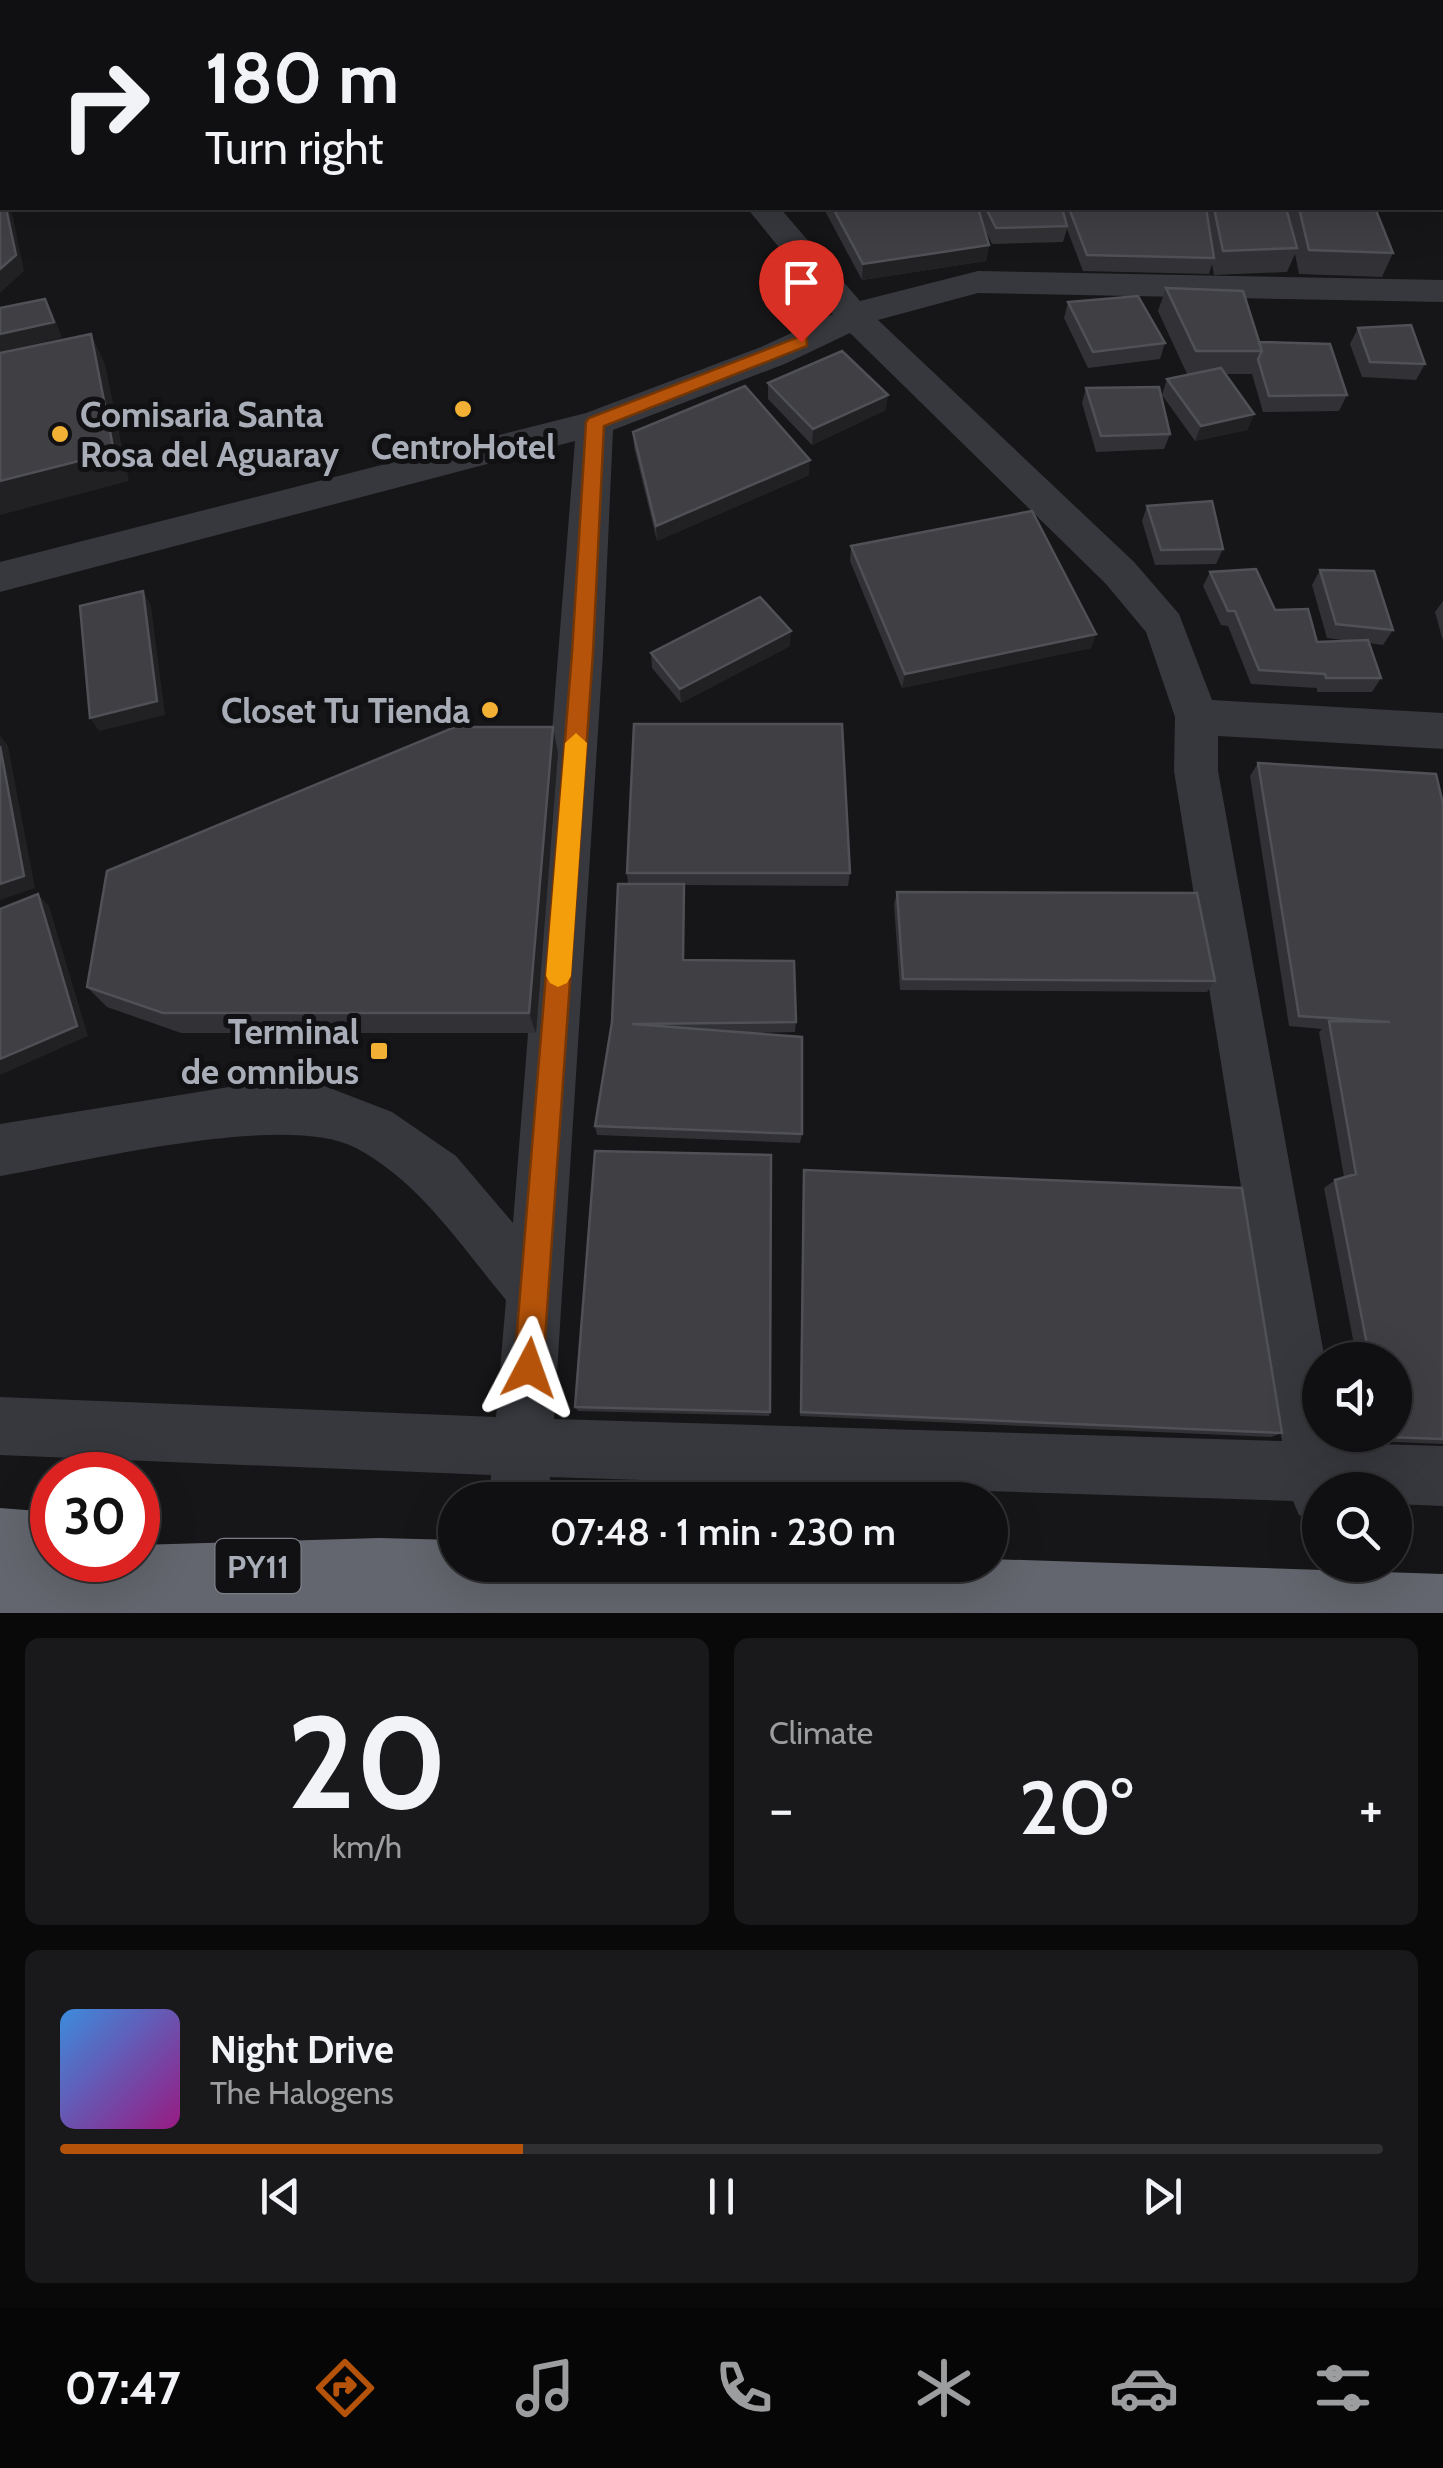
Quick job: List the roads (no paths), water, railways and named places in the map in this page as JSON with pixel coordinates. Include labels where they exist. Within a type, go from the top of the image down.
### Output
[{"type":"highway","points":[[0,1545],[30,1548]]},
{"type":"highway","name":"PY11","points":[[160,1558],[514,1586],[1188,1609],[1332,1586],[1443,1612]]},
{"type":"highway","name":"PY11","points":[[0,1586],[379,1575]]},
{"type":"street","points":[[765,210],[854,318],[1120,573],[1164,624],[1197,717],[1196,771],[1317,1472]]},
{"type":"street","points":[[0,577],[595,422],[774,355],[877,307],[978,282],[1443,290]]},
{"type":"street","points":[[521,1472],[582,653],[595,422]]},
{"type":"street","points":[[1197,717],[1443,731]]},
{"type":"street","points":[[0,1150],[248,1110],[322,1110],[374,1130],[436,1175],[534,1291]]},
{"type":"street","points":[[0,1426],[264,1438],[521,1472],[1302,1483]]},
{"type":"street","points":[[1412,1478],[1443,1476]]},
{"type":"place","name":"CentroHotel","points":[[463,409]]},
{"type":"place","name":"Comisaria Santa Rosa del Aguaray","points":[[60,434]]},
{"type":"place","name":"Closet Tu Tienda","points":[[490,710]]},
{"type":"place","name":"Terminal de omnibus","points":[[379,1051]]}]
